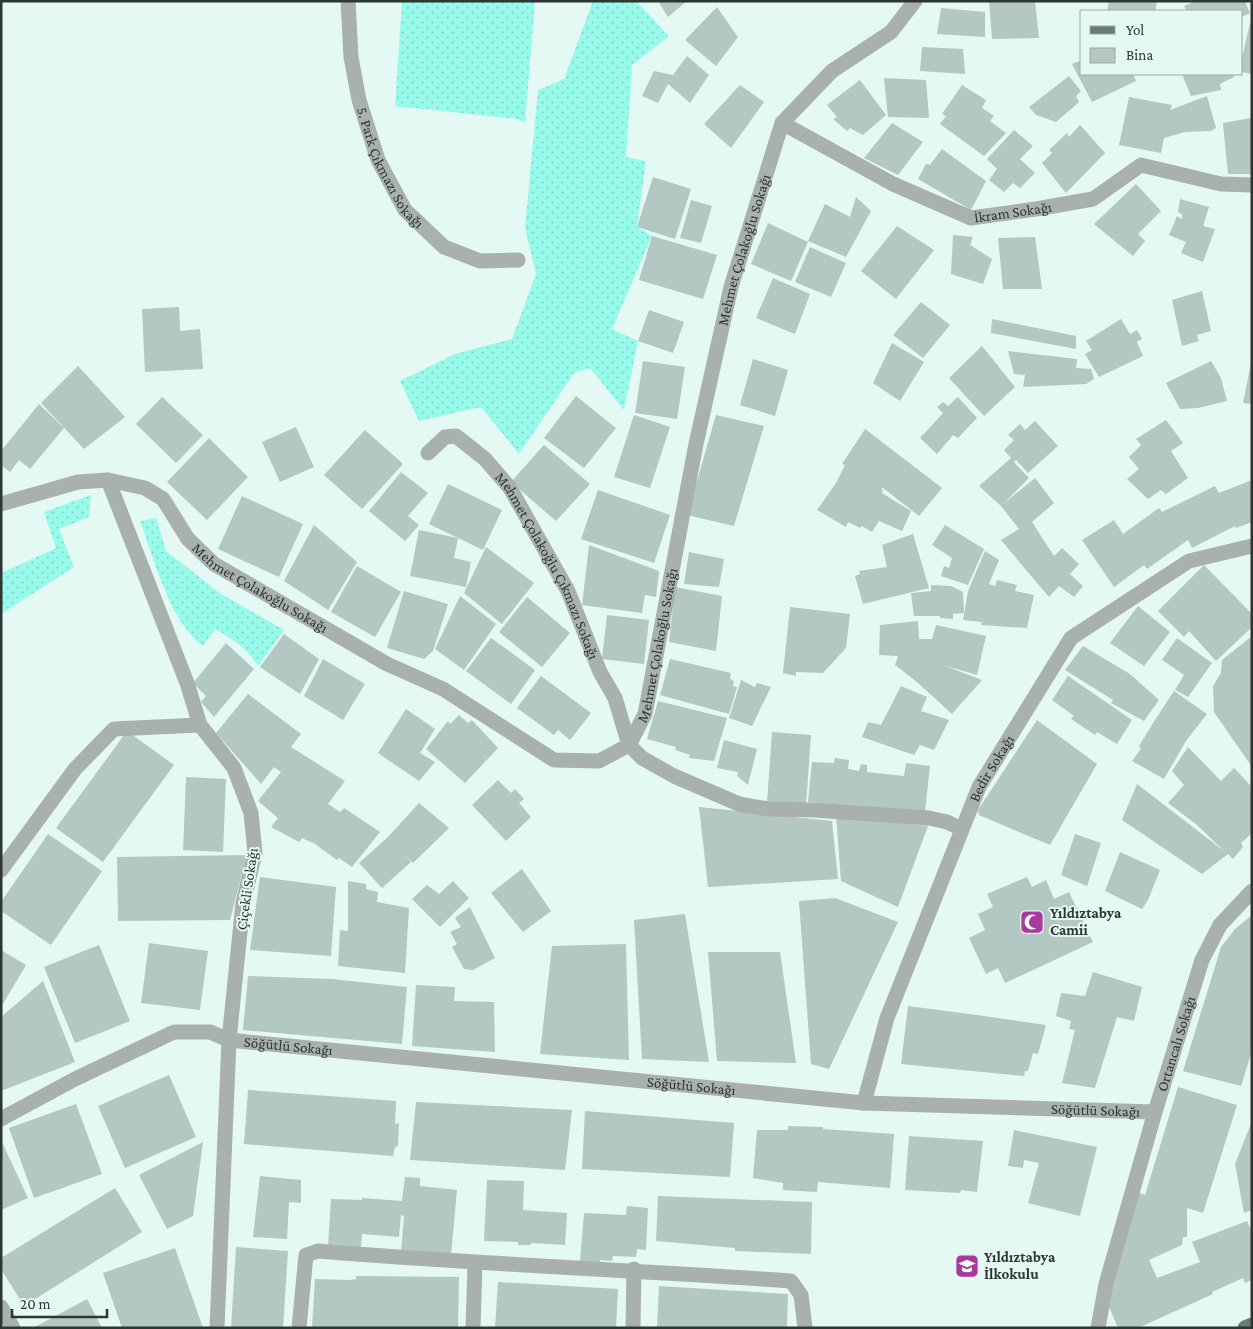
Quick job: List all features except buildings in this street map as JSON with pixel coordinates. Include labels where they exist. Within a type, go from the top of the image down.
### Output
[{"type":"main road","points":[[1245,1328],[1252,1325]]},
{"type":"street","name":"5. Park Çıkmazı Sokağı","points":[[348,1],[351,57],[359,100],[378,160],[405,210],[444,247],[480,261],[518,260]]},
{"type":"street","name":"Mehmet Çolakoğlu Sokağı","points":[[1,504],[78,482],[108,480],[145,488],[163,499],[188,539],[214,564],[387,664],[443,689],[554,760],[599,761],[629,745],[645,714],[696,444],[731,286],[782,123],[832,71],[891,32],[915,1]]},
{"type":"street","name":"İkram Sokağı","points":[[782,123],[892,184],[971,218],[1036,210],[1093,199],[1141,165],[1221,184],[1252,185]]},
{"type":"street","name":"Mehmet Çolakoğlu Çıkmazı Sokağı","points":[[428,453],[445,437],[456,436],[485,459],[510,488],[568,591],[600,672],[615,698],[629,745]]},
{"type":"street","name":"Çiçekli Sokağı","points":[[108,480],[187,683],[200,725],[234,768],[251,813],[255,853],[243,903],[229,1040],[217,1328]]},
{"type":"street","name":"Bedir Sokağı","points":[[864,1103],[888,1018],[979,786],[1071,638],[1189,562],[1252,546]]},
{"type":"street","points":[[1,870],[75,769],[114,729],[200,725]]},
{"type":"street","points":[[629,745],[642,758],[674,776],[739,804],[768,809],[814,810],[929,818],[947,822],[962,829]]},
{"type":"street","name":"Ortancalı Sokağı","points":[[1098,1328],[1106,1284],[1155,1112],[1202,960],[1220,925],[1252,891]]},
{"type":"street","name":"Söğütlü Sokağı","points":[[1,1119],[75,1079],[174,1032],[210,1032],[229,1040],[864,1103],[1155,1112]]},
{"type":"street","points":[[299,1328],[306,1255],[318,1252],[475,1264],[634,1269],[791,1281],[801,1295],[805,1328]]},
{"type":"street","points":[[473,1328],[475,1264]]},
{"type":"street","points":[[634,1269],[634,1328]]},
{"type":"street","points":[[1,1306],[13,1328]]},
{"type":"green space","points":[[402,1],[535,1],[525,123],[518,119],[395,106]]},
{"type":"green space","points":[[593,1],[636,1],[669,36],[632,65],[626,157],[646,161],[637,227],[652,236],[612,329],[638,341],[624,410],[590,368],[574,373],[519,454],[481,407],[419,421],[400,381],[455,354],[512,339],[536,274],[525,228],[538,90],[564,79]]},
{"type":"green space","points":[[91,495],[89,517],[59,529],[74,567],[1,614],[1,573],[56,548],[44,512]]},
{"type":"green space","points":[[156,518],[166,551],[221,594],[284,630],[258,666],[234,640],[215,629],[203,646],[191,636],[181,622],[164,589],[140,521]]},
{"type":"place","name":"Yıldıztabya Camii","points":[[1032,922]]},
{"type":"place","name":"Yıldıztabya İlkokulu","points":[[967,1266]]}]
